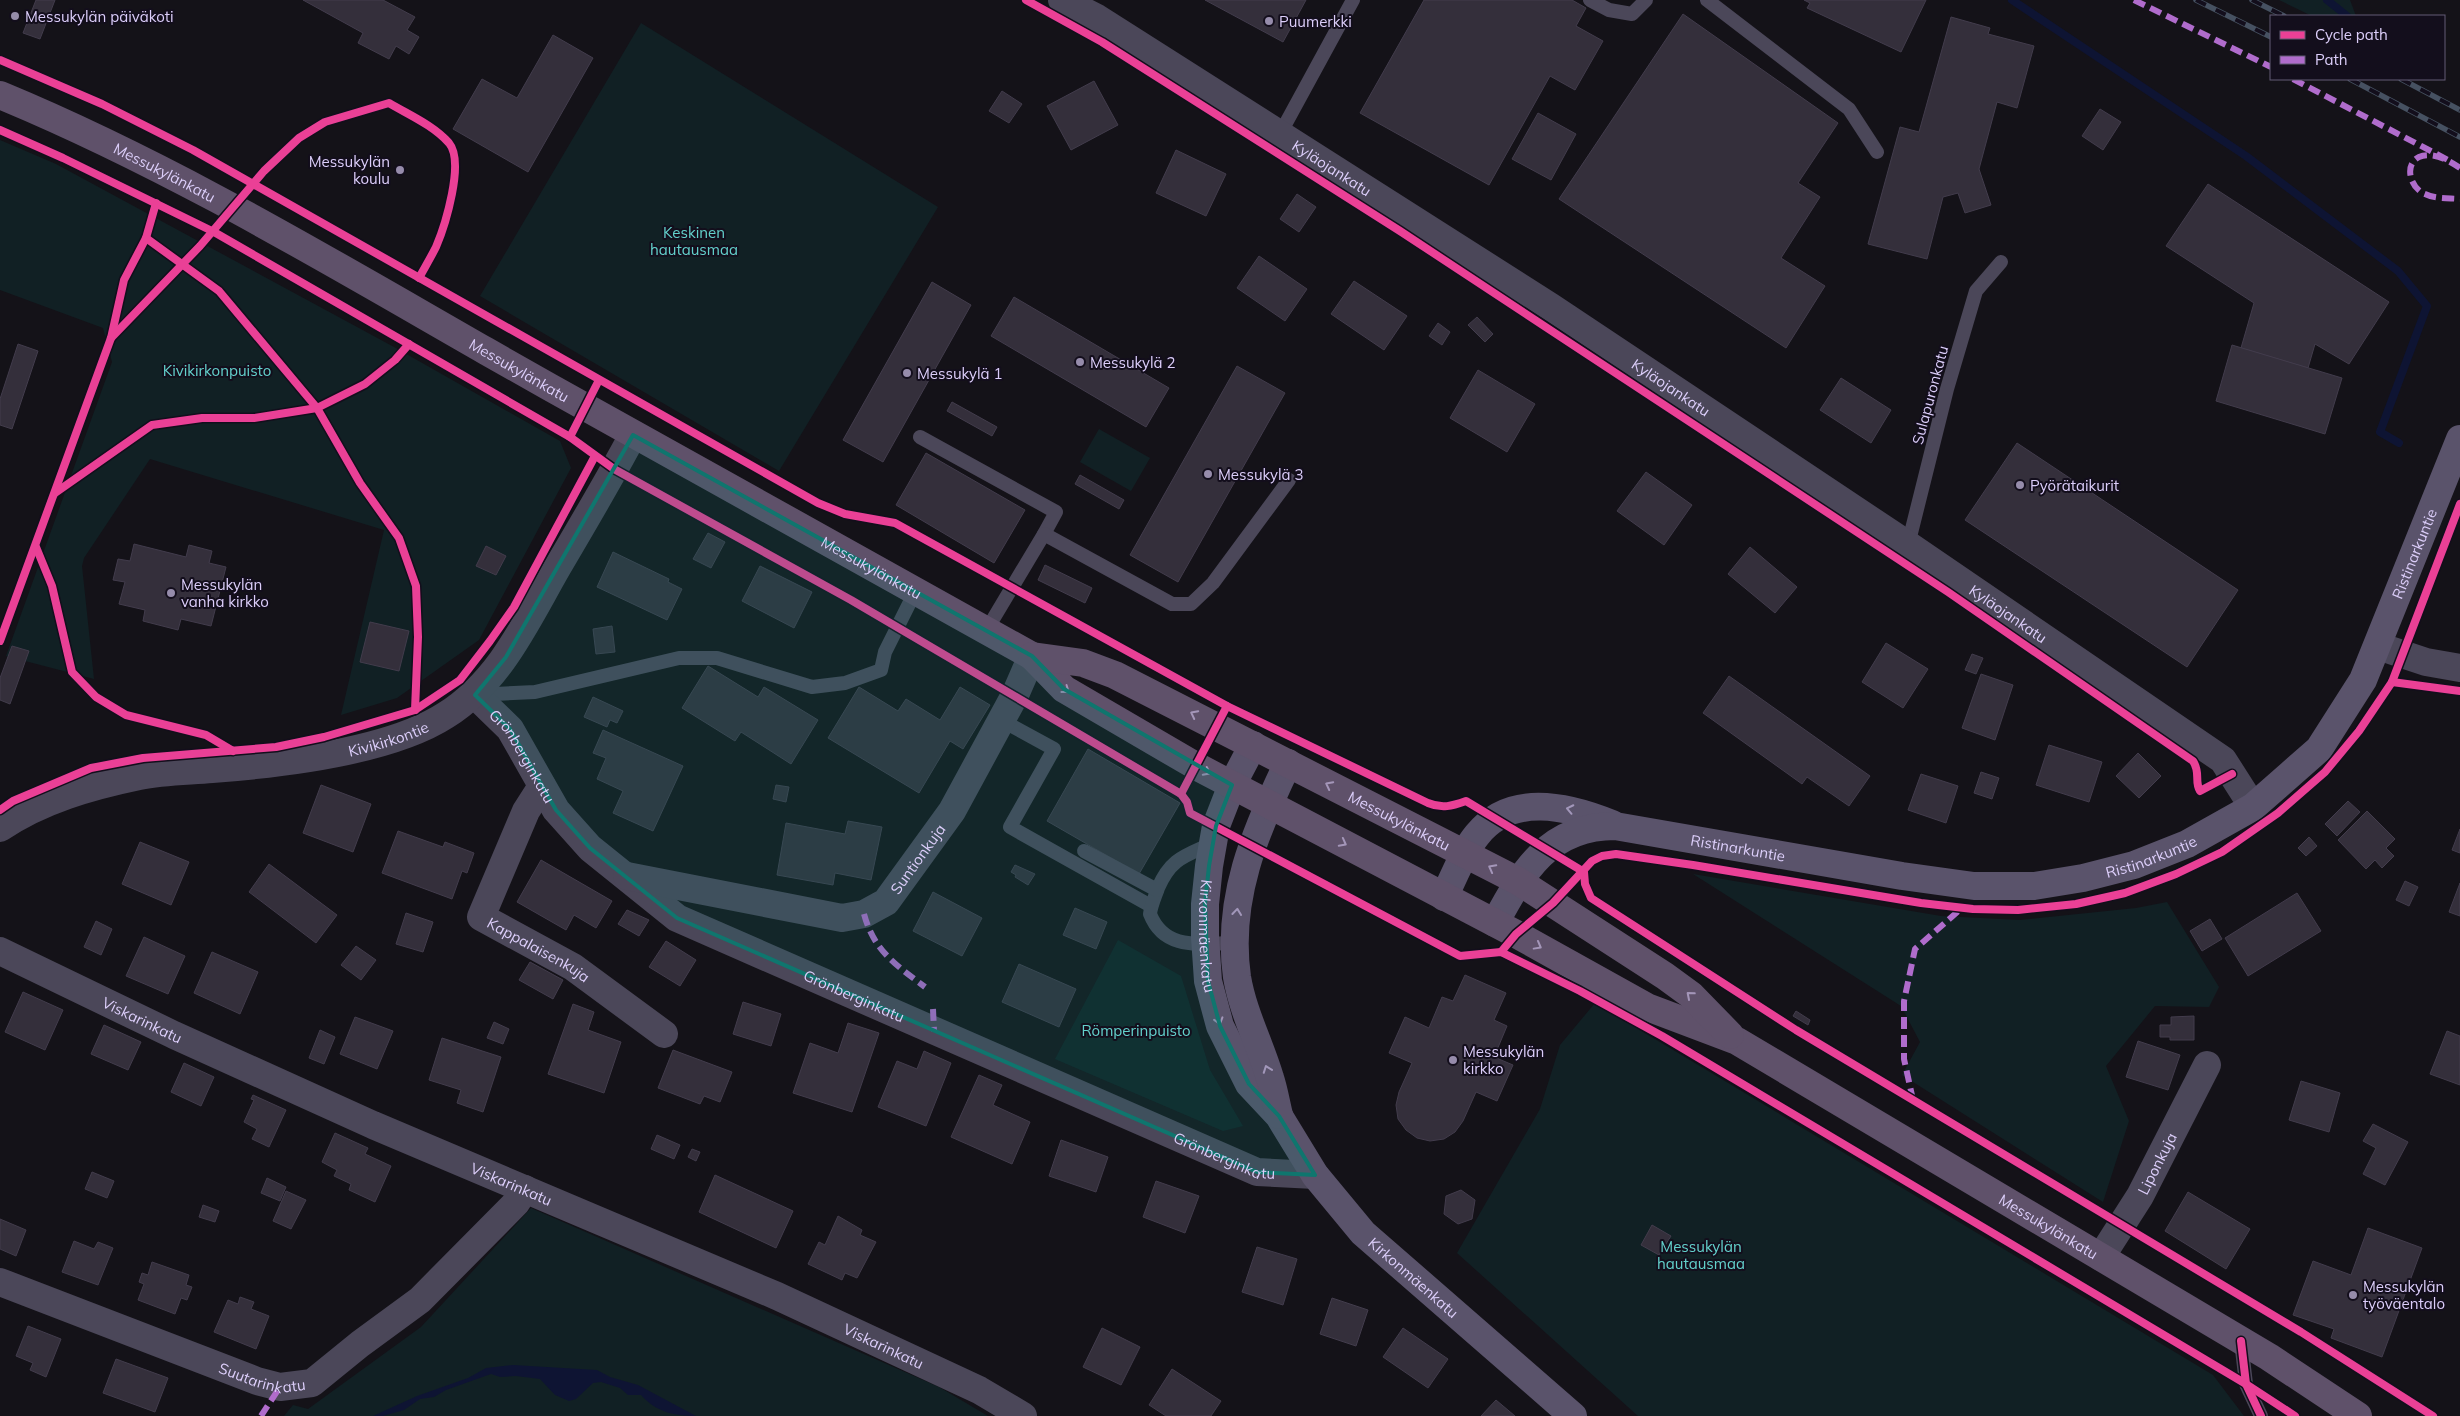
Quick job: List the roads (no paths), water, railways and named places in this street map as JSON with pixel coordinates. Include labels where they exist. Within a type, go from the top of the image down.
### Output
[{"type":"main road","name":"Messukylänkatu","points":[[0,95],[97,138],[226,204],[633,434],[1032,656],[1064,689],[1196,766],[1495,923],[1647,1007],[1737,1041],[2241,1341],[2358,1416]]},
{"type":"main road","name":"Ristinarkuntie","points":[[1495,923],[1518,882],[1547,848],[1568,834],[1595,826],[1615,826],[1902,876],[1974,886],[2034,886],[2083,878],[2134,864],[2187,844],[2253,806],[2319,749],[2363,680],[2460,439]]},
{"type":"main road","name":"Messukylänkatu","points":[[1032,656],[1083,663],[1116,674],[1518,882],[1570,913],[1666,976],[1691,995],[1737,1041]]},
{"type":"main road","name":"Kirkonmäenkatu","points":[[1253,745],[1232,785],[1216,826],[1205,904],[1208,981],[1220,1026],[1249,1084],[1279,1116],[1315,1175],[1364,1233],[1573,1416]]},
{"type":"main road","name":"Kirkonmäenkatu","points":[[1279,1116],[1270,1078],[1247,1016],[1238,977],[1235,942],[1238,906],[1246,860],[1268,804],[1288,763]]},
{"type":"main road","name":"Ristinarkuntie","points":[[1444,897],[1476,836],[1495,818],[1532,806],[1559,807],[1582,812],[1615,826]]},
{"type":"street","name":"Kyläojankatu","points":[[1062,0],[1097,18],[1551,307],[1908,545],[2223,760],[2253,806]]},
{"type":"street","name":"Kivikirkontie","points":[[0,828],[15,818],[60,797],[140,775],[274,764],[376,742],[420,729],[446,716],[475,695],[506,657],[633,434]]},
{"type":"street","points":[[2378,646],[2426,662],[2460,668]]},
{"type":"street","name":"Suntionkuja","points":[[623,875],[842,918],[864,914],[886,902],[952,811],[1001,720],[1032,656]]},
{"type":"street","name":"Grönberginkatu","points":[[475,695],[510,729],[556,810],[590,848],[677,918],[1257,1172],[1315,1175]]},
{"type":"street","name":"Kappalaisenkuja","points":[[542,786],[526,810],[481,917],[573,967],[664,1034]]},
{"type":"street","name":"Viskarinkatu","points":[[0,952],[237,1063],[525,1189],[777,1296],[979,1390],[1023,1416]]},
{"type":"street","name":"Liponkuja","points":[[2101,1257],[2140,1196],[2207,1065]]},
{"type":"street","name":"Suutarinkatu","points":[[0,1282],[257,1381],[280,1387],[296,1387],[312,1383],[360,1344],[420,1300],[510,1210],[525,1189]]},
{"type":"lane","points":[[1280,134],[1353,0]]},
{"type":"lane","points":[[1590,0],[1609,10],[1632,14],[1646,0]]},
{"type":"lane","points":[[1707,0],[1850,108],[1877,152]]},
{"type":"lane","name":"Sulapuronkatu","points":[[1908,545],[1946,389],[1976,291],[2001,262]]},
{"type":"lane","points":[[920,437],[1056,512],[986,631]]},
{"type":"lane","points":[[1044,534],[1172,604],[1191,604],[1212,583],[1289,480]]},
{"type":"lane","points":[[475,695],[535,692],[679,658],[717,658],[768,675],[812,686],[845,683],[881,670],[885,652],[915,592]]},
{"type":"lane","points":[[1001,720],[1054,749],[1010,828],[1151,906]]},
{"type":"lane","points":[[1213,843],[1178,858],[1165,872],[1151,906],[1150,914],[1161,933],[1179,943],[1235,942]]},
{"type":"lane","points":[[1084,851],[1158,890]]},
{"type":"lane","points":[[2241,1341],[2246,1384],[2261,1416]]},
{"type":"water","points":[[513,1365],[597,1370],[610,1377],[638,1385],[696,1416],[666,1412],[647,1401],[641,1395],[628,1395],[620,1388],[601,1382],[593,1383],[576,1399],[569,1401],[555,1395],[540,1379],[516,1376],[500,1377],[491,1374],[446,1390],[434,1397],[420,1399],[404,1410],[383,1416],[373,1416],[417,1396],[468,1378],[486,1368]]},
{"type":"waterway","points":[[2012,0],[2246,156],[2398,271],[2427,306],[2380,432],[2399,443]]},
{"type":"waterway","points":[[2327,0],[2346,15]]},
{"type":"railway","points":[[2196,0],[2270,37]]},
{"type":"railway","points":[[2252,0],[2282,15]]},
{"type":"railway","points":[[2352,80],[2460,137]]},
{"type":"railway","points":[[2403,80],[2460,110]]},
{"type":"place","name":"Messukylän päiväkoti","points":[[15,16]]},
{"type":"place","name":"Puumerkki","points":[[1269,21]]},
{"type":"place","name":"Messukylän koulu","points":[[400,170]]},
{"type":"place","name":"Messukylä 2","points":[[1080,362]]},
{"type":"place","name":"Messukylä 1","points":[[907,373]]},
{"type":"place","name":"Messukylä 3","points":[[1208,474]]},
{"type":"place","name":"Pyörätaikurit","points":[[2020,485]]},
{"type":"place","name":"Messukylän vanha kirkko","points":[[171,593]]},
{"type":"place","name":"Messukylän kirkko","points":[[1453,1060]]},
{"type":"place","name":"Messukylän työväentalo","points":[[2353,1295]]},
{"type":"park label","name":"Keskinen hautausmaa","points":[[694,240]]},
{"type":"park label","name":"Kivikirkonpuisto","points":[[217,370]]},
{"type":"park label","name":"Römperinpuisto","points":[[1136,1030]]},
{"type":"park label","name":"Messukylän hautausmaa","points":[[1701,1254]]}]
